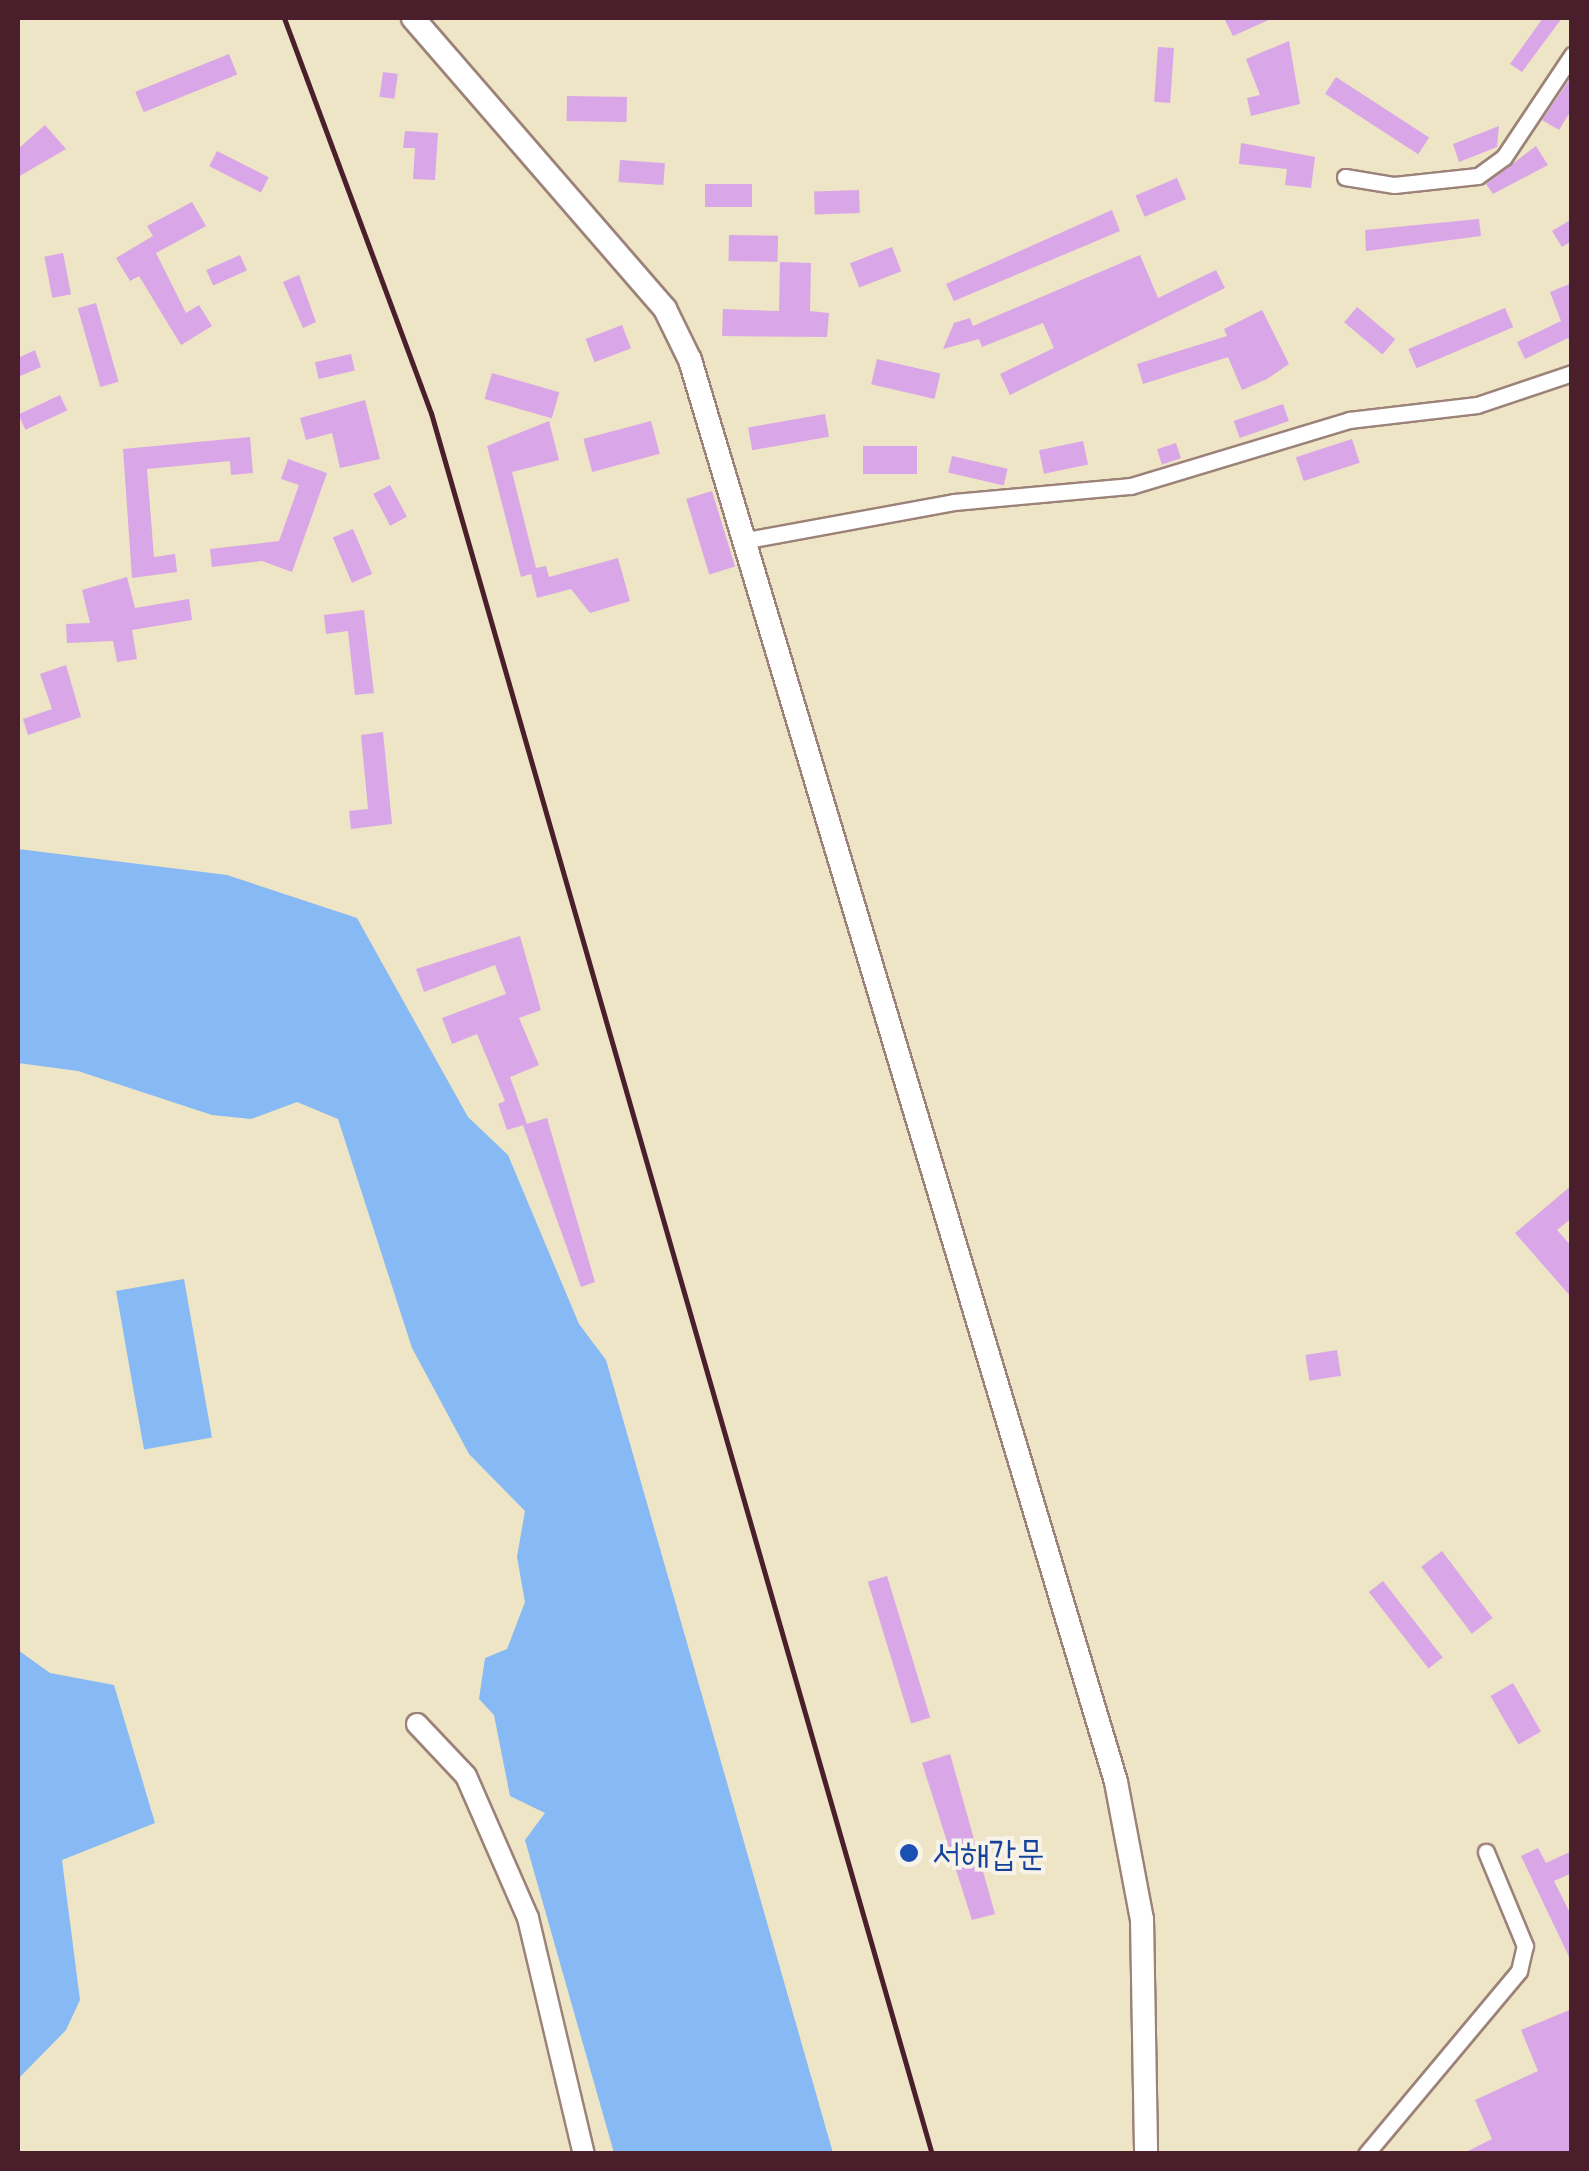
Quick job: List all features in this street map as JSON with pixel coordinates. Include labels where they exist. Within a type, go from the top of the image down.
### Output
[{"type":"main road","points":[[413,18],[665,309],[747,540],[1116,1782],[1142,1919],[1146,2154]]},
{"type":"street","points":[[1345,177],[1394,185],[1478,176],[1504,157],[1572,56]]},
{"type":"street","points":[[747,540],[954,502],[1130,486],[1349,420],[1477,405],[1572,373]]},
{"type":"street","points":[[417,1724],[466,1776],[528,1918],[584,2154]]},
{"type":"street","points":[[1366,2154],[1519,1970],[1525,1946],[1486,1852]]},
{"type":"water","points":[[18,849],[227,875],[357,918],[468,1117],[508,1155],[579,1324],[606,1360],[833,2153],[614,2153],[525,1840],[545,1813],[510,1796],[494,1715],[479,1699],[485,1658],[507,1649],[525,1602],[517,1557],[525,1511],[469,1454],[412,1348],[338,1119],[297,1102],[251,1119],[212,1115],[78,1071],[18,1063]]},
{"type":"water","points":[[184,1279],[212,1438],[144,1450],[116,1291]]},
{"type":"water","points":[[18,1650],[50,1673],[114,1685],[155,1823],[62,1860],[80,2000],[66,2030],[18,2079]]},
{"type":"building","points":[[1224,18],[1273,18],[1233,36]]},
{"type":"building","points":[[1543,18],[1562,18],[1522,72],[1510,64]]},
{"type":"building","points":[[1289,41],[1300,104],[1251,116],[1247,98],[1260,95],[1246,59]]},
{"type":"building","points":[[1158,47],[1174,48],[1170,103],[1154,102]]},
{"type":"building","points":[[229,54],[237,74],[144,112],[135,92]]},
{"type":"building","points":[[383,72],[398,74],[394,99],[380,97]]},
{"type":"building","points":[[1572,76],[1572,109],[1559,130],[1542,120]]},
{"type":"building","points":[[1336,77],[1429,137],[1418,154],[1325,94]]},
{"type":"building","points":[[567,96],[627,97],[627,122],[567,121]]},
{"type":"building","points":[[45,125],[66,149],[18,177],[18,149]]},
{"type":"building","points":[[1499,126],[1497,147],[1459,162],[1453,144]]},
{"type":"building","points":[[405,131],[438,133],[435,180],[413,179],[415,148],[403,148]]},
{"type":"building","points":[[1241,143],[1315,157],[1311,188],[1285,185],[1287,169],[1239,164]]},
{"type":"building","points":[[1536,146],[1548,165],[1493,194],[1486,184]]},
{"type":"building","points":[[217,151],[269,177],[261,192],[209,166]]},
{"type":"building","points":[[620,160],[665,163],[663,185],[618,182]]},
{"type":"building","points":[[1177,178],[1186,199],[1145,217],[1136,196]]},
{"type":"building","points":[[705,184],[752,184],[752,207],[705,207]]},
{"type":"building","points":[[859,190],[860,213],[815,215],[814,192]]},
{"type":"building","points":[[192,202],[206,226],[156,253],[186,313],[199,305],[212,326],[181,345],[139,276],[130,281],[116,258],[153,236],[147,226]]},
{"type":"building","points":[[1112,210],[1120,231],[954,301],[946,284]]},
{"type":"building","points":[[1479,219],[1481,236],[1366,251],[1365,230]]},
{"type":"building","points":[[1572,219],[1572,241],[1562,247],[1552,231]]},
{"type":"building","points":[[729,235],[778,236],[778,262],[729,261]]},
{"type":"building","points":[[892,247],[901,271],[859,287],[850,263]]},
{"type":"building","points":[[63,253],[71,294],[52,298],[44,257]]},
{"type":"building","points":[[240,255],[247,271],[213,286],[206,270]]},
{"type":"building","points":[[1140,255],[1158,298],[1216,270],[1225,288],[1010,395],[1000,374],[1054,348],[1043,323],[982,347],[979,339],[943,349],[954,323],[970,318],[973,326]]},
{"type":"building","points":[[780,262],[811,263],[810,311],[829,313],[827,337],[722,336],[723,309],[779,311]]},
{"type":"building","points":[[299,275],[316,322],[303,328],[283,282]]},
{"type":"building","points":[[1572,283],[1572,344],[1568,338],[1525,359],[1517,342],[1561,321],[1550,292]]},
{"type":"building","points":[[96,303],[119,382],[100,387],[78,308]]},
{"type":"building","points":[[1357,307],[1395,339],[1382,354],[1344,322]]},
{"type":"building","points":[[1505,308],[1513,327],[1417,368],[1408,349]]},
{"type":"building","points":[[1262,310],[1289,364],[1267,379],[1242,390],[1228,357],[1143,384],[1137,364],[1227,336],[1224,329]]},
{"type":"building","points":[[622,325],[631,348],[595,362],[586,339]]},
{"type":"building","points":[[35,350],[41,367],[18,377],[18,358]]},
{"type":"building","points":[[351,354],[355,371],[319,379],[315,362]]},
{"type":"building","points":[[877,359],[940,374],[934,399],[871,384]]},
{"type":"building","points":[[492,373],[559,392],[552,418],[485,399]]},
{"type":"building","points":[[60,395],[67,410],[25,430],[18,414]]},
{"type":"building","points":[[365,400],[380,459],[340,468],[332,433],[306,440],[300,418]]},
{"type":"building","points":[[1283,404],[1289,421],[1240,438],[1234,421]]},
{"type":"building","points":[[825,414],[829,437],[752,450],[748,428]]},
{"type":"building","points":[[549,421],[559,460],[512,472],[536,568],[546,566],[549,577],[618,558],[630,601],[590,613],[571,589],[537,598],[531,574],[521,577],[487,446]]},
{"type":"building","points":[[651,421],[660,454],[592,472],[583,439]]},
{"type":"building","points":[[250,437],[253,473],[231,475],[230,461],[147,469],[154,557],[175,554],[177,572],[132,578],[123,449]]},
{"type":"building","points":[[1352,439],[1360,463],[1304,481],[1296,457]]},
{"type":"building","points":[[1083,441],[1088,464],[1044,474],[1039,450]]},
{"type":"building","points":[[1176,443],[1181,458],[1162,464],[1157,449]]},
{"type":"building","points":[[863,446],[917,446],[917,474],[863,474]]},
{"type":"building","points":[[952,456],[1008,469],[1004,485],[948,473]]},
{"type":"building","points":[[288,459],[327,473],[292,572],[262,561],[212,567],[210,549],[279,541],[299,485],[281,479]]},
{"type":"building","points":[[390,485],[407,517],[390,526],[373,494]]},
{"type":"building","points":[[712,491],[735,567],[709,574],[686,499]]},
{"type":"building","points":[[353,529],[372,574],[352,583],[333,538]]},
{"type":"building","points":[[127,577],[135,608],[189,599],[192,620],[132,630],[137,659],[117,662],[113,641],[67,643],[66,624],[90,623],[82,590]]},
{"type":"building","points":[[364,610],[374,693],[355,695],[348,631],[326,634],[324,615]]},
{"type":"building","points":[[66,665],[81,717],[28,735],[23,719],[52,709],[40,674]]},
{"type":"building","points":[[383,732],[392,824],[351,829],[349,811],[368,809],[361,735]]},
{"type":"building","points":[[520,936],[541,1010],[519,1018],[539,1065],[510,1077],[527,1124],[507,1130],[498,1104],[505,1101],[477,1034],[452,1044],[442,1018],[506,994],[495,965],[424,992],[416,969]]},
{"type":"building","points":[[547,1118],[595,1282],[581,1287],[523,1125]]},
{"type":"building","points":[[1572,1185],[1572,1218],[1557,1230],[1572,1247],[1572,1298],[1515,1233]]},
{"type":"building","points":[[1337,1350],[1341,1376],[1309,1381],[1305,1355]]},
{"type":"building","points":[[1442,1551],[1493,1618],[1472,1634],[1421,1567]]},
{"type":"building","points":[[887,1576],[930,1718],[911,1723],[868,1582]]},
{"type":"building","points":[[1383,1581],[1443,1657],[1429,1669],[1369,1592]]},
{"type":"building","points":[[1513,1683],[1541,1731],[1518,1744],[1490,1696]]},
{"type":"building","points":[[950,1754],[995,1914],[972,1920],[922,1763]]},
{"type":"building","points":[[1538,1848],[1546,1863],[1572,1851],[1572,1873],[1554,1881],[1572,1917],[1572,1963],[1521,1856]]},
{"type":"building","points":[[1572,2009],[1572,2154],[1462,2154],[1492,2139],[1475,2100],[1538,2071],[1521,2030]]},
{"type":"railway","points":[[284,18],[431,413],[932,2154]]},
{"type":"place","name":"서해갑문","points":[[909,1853]]}]
